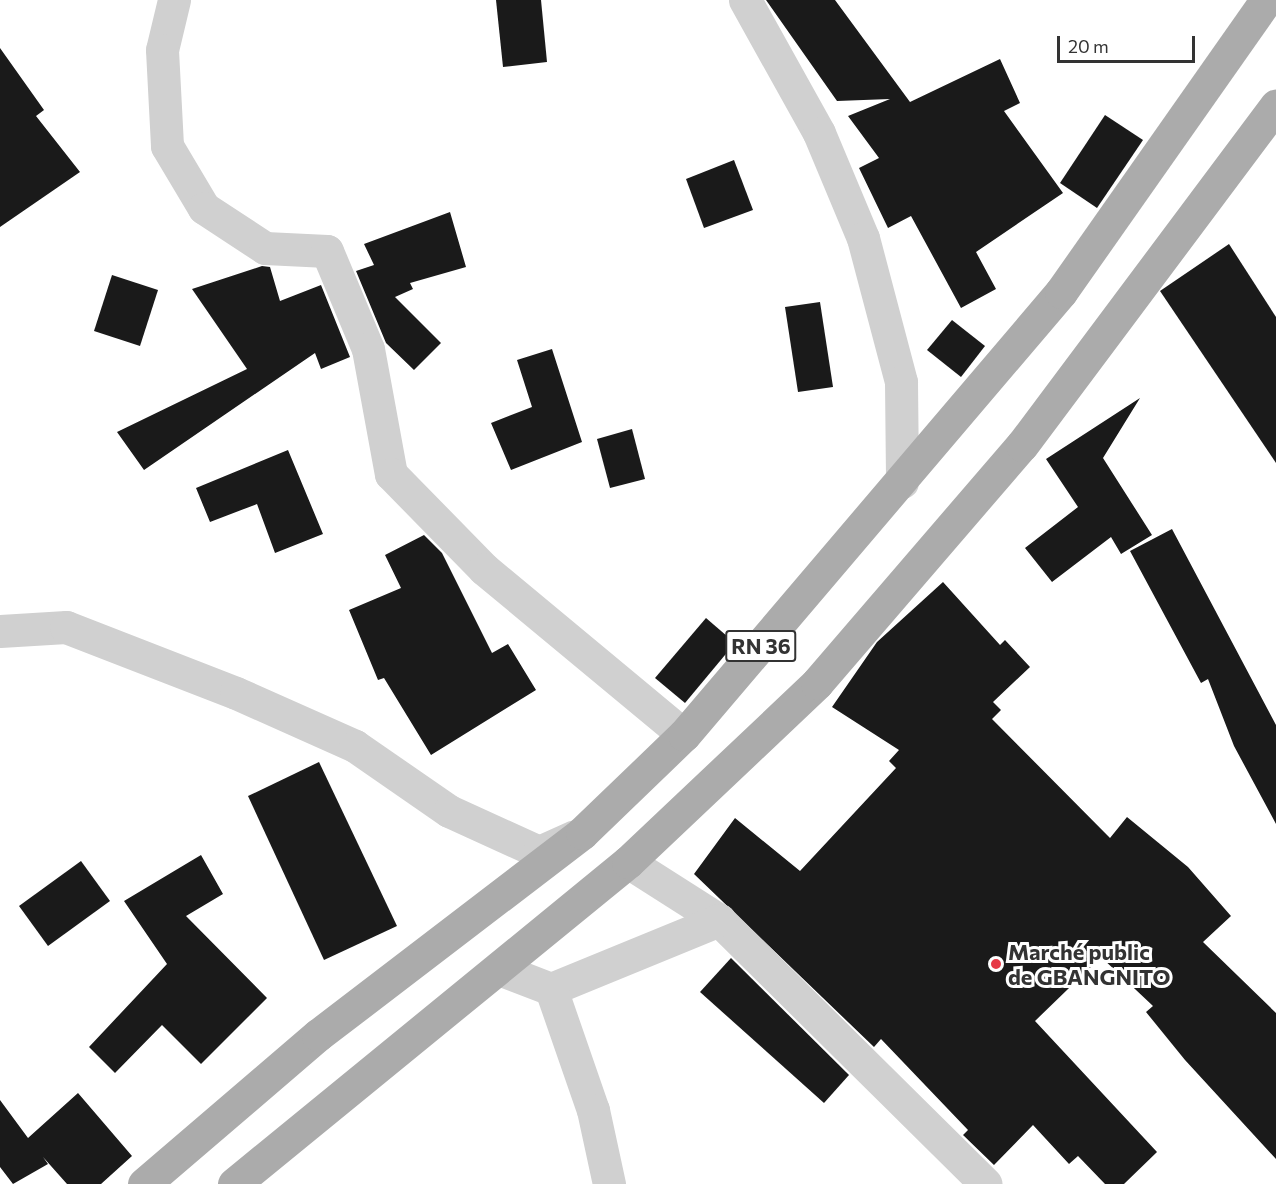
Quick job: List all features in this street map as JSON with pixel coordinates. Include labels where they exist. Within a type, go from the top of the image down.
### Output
[{"type":"main road","name":"RN 36","points":[[144,1184],[318,1035],[582,833],[684,735],[902,482],[1060,292],[1266,0]]},
{"type":"main road","name":"RN 36","points":[[234,1184],[628,862],[817,683],[1022,445],[1276,105]]},
{"type":"street","points":[[174,0],[162,50],[167,146],[204,208],[264,248],[327,251],[368,350],[391,474],[484,568],[684,735]]},
{"type":"street","points":[[745,0],[819,133],[863,238],[901,382],[902,482]]},
{"type":"street","points":[[0,632],[66,627],[236,693],[355,746],[449,811],[539,852],[582,833]]},
{"type":"street","points":[[628,862],[719,920],[986,1184]]},
{"type":"street","points":[[499,969],[551,989],[719,920]]},
{"type":"street","points":[[551,989],[593,1110],[609,1184]]},
{"type":"building","points":[[496,0],[541,0],[547,62],[503,67]]},
{"type":"building","points":[[766,0],[835,0],[910,102],[1000,59],[1020,103],[1004,111],[1063,193],[976,252],[996,289],[961,308],[911,216],[888,228],[859,168],[879,158],[848,116],[890,99],[837,101]]},
{"type":"building","points":[[0,48],[44,110],[36,116],[80,172],[0,227]]},
{"type":"building","points":[[1105,115],[1143,140],[1097,208],[1060,183]]},
{"type":"building","points":[[734,160],[753,210],[704,228],[686,179]]},
{"type":"building","points":[[450,212],[466,267],[410,283],[413,289],[395,297],[441,343],[414,370],[386,343],[356,271],[374,265],[364,244]]},
{"type":"building","points":[[1229,244],[1276,317],[1276,463],[1160,291]]},
{"type":"building","points":[[262,266],[270,267],[280,301],[321,285],[350,357],[321,369],[315,353],[144,470],[117,432],[247,369],[192,289]]},
{"type":"building","points":[[112,275],[158,290],[140,346],[94,331]]},
{"type":"building","points":[[820,302],[833,387],[798,392],[785,307]]},
{"type":"building","points":[[952,320],[985,346],[961,377],[927,350]]},
{"type":"building","points":[[552,349],[582,442],[511,470],[491,423],[532,407],[517,360]]},
{"type":"building","points":[[1140,398],[1103,458],[1152,535],[1121,554],[1111,537],[1052,582],[1025,548],[1078,507],[1046,459]]},
{"type":"building","points":[[632,429],[645,479],[610,488],[597,439]]},
{"type":"building","points":[[288,450],[323,534],[275,553],[257,504],[210,522],[196,488]]},
{"type":"building","points":[[1172,529],[1276,725],[1276,824],[1234,746],[1208,679],[1201,683],[1130,551]]},
{"type":"building","points":[[424,535],[442,553],[492,653],[508,644],[536,690],[431,755],[384,678],[378,680],[349,610],[401,588],[385,555]]},
{"type":"building","points":[[943,582],[1000,645],[1005,640],[1030,667],[993,702],[1001,710],[992,719],[1110,838],[1127,817],[1188,867],[1231,916],[1203,942],[1276,1013],[1276,1159],[1185,1060],[1146,1012],[1153,1006],[1101,957],[1035,1021],[1157,1152],[1124,1184],[1105,1184],[1078,1156],[1069,1164],[1033,1125],[994,1165],[963,1135],[968,1130],[881,1039],[874,1047],[694,874],[735,818],[800,871],[896,768],[889,761],[899,750],[832,707],[877,642]]},
{"type":"building","points":[[706,618],[735,643],[685,703],[655,678]]},
{"type":"building","points":[[319,762],[397,926],[324,960],[248,796]]},
{"type":"building","points":[[201,855],[223,894],[186,916],[267,998],[201,1064],[162,1025],[115,1073],[89,1047],[167,964],[124,901]]},
{"type":"building","points":[[81,861],[110,901],[48,946],[19,906]]},
{"type":"building","points":[[731,958],[849,1075],[824,1103],[700,992]]},
{"type":"building","points":[[78,1093],[132,1156],[101,1184],[67,1184],[43,1157],[48,1164],[13,1184],[0,1167],[0,1100],[28,1138]]},
{"type":"place","name":"Marché public de GBANGNITO","points":[[996,964]]}]
